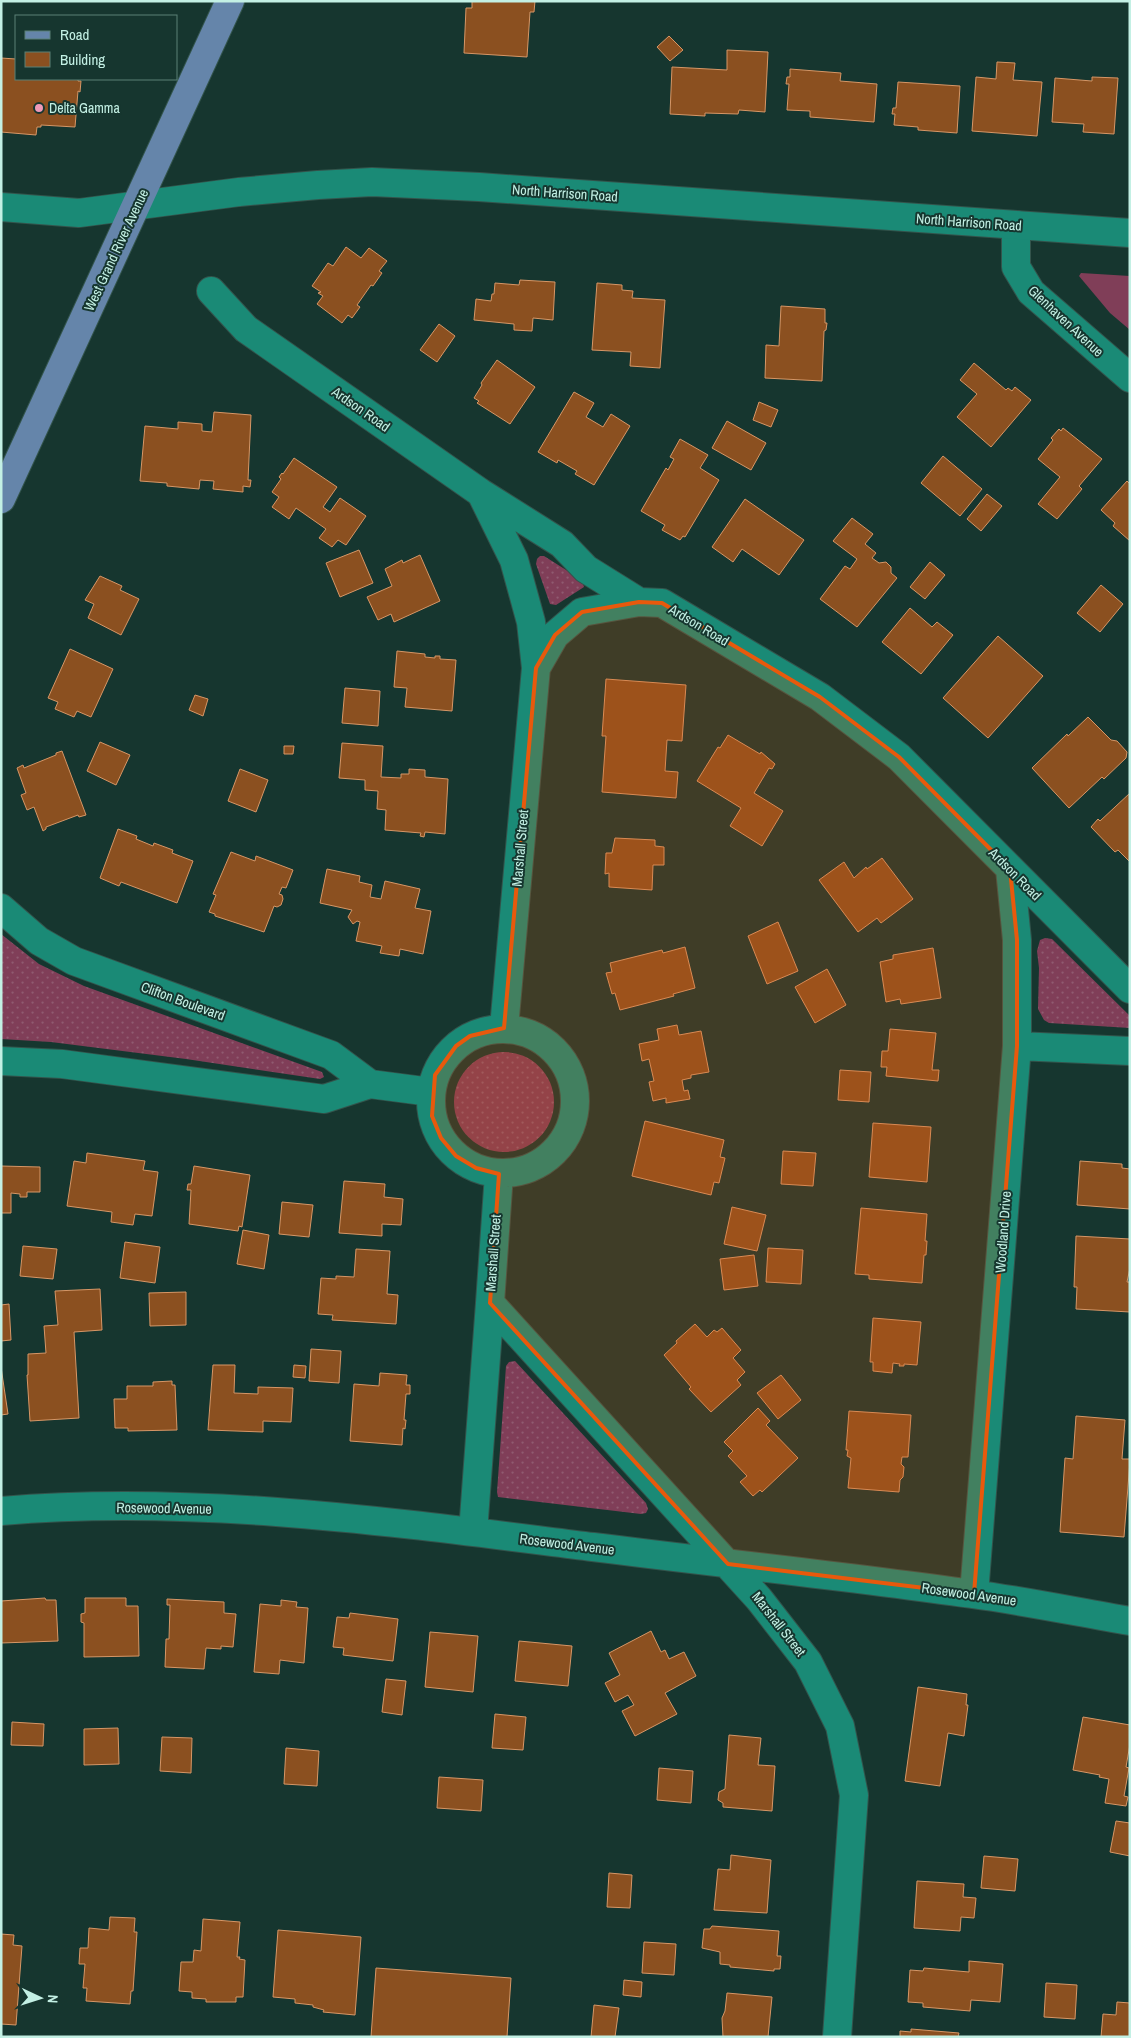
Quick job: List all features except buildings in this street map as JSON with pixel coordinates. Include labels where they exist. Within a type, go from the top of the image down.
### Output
[{"type":"main road","name":"West Grand River Avenue","points":[[1,499],[230,1]]},
{"type":"street","name":"North Harrison Road","points":[[1,207],[79,213],[239,192],[372,182],[478,186],[1130,233]]},
{"type":"street","name":"Glenhaven Avenue","points":[[1016,225],[1016,267],[1030,292],[1130,378]]},
{"type":"street","name":"Ardson Road","points":[[211,291],[246,329],[480,493],[562,544],[586,569],[639,602],[662,603],[820,697],[899,757],[1130,988]]},
{"type":"street","name":"Marshall Street","points":[[480,493],[514,560],[530,622],[536,668],[504,1028]]},
{"type":"street","name":"Marshall Street","points":[[536,668],[555,635],[582,612],[639,602]]},
{"type":"street","name":"Woodland Drive","points":[[974,1594],[1017,1046],[1017,940],[1010,869]]},
{"type":"street","name":"Clifton Boulevard","points":[[1,908],[39,941],[74,961],[331,1055],[370,1084]]},
{"type":"street","points":[[504,1028],[525,1032],[544,1041],[559,1055],[569,1072],[575,1093],[574,1114],[568,1134],[555,1151],[539,1164],[520,1172],[499,1174],[476,1168],[456,1156],[441,1138],[432,1116],[431,1092],[435,1075],[444,1060],[456,1046],[470,1036],[486,1030],[504,1028]]},
{"type":"street","points":[[1017,1046],[1130,1051]]},
{"type":"street","name":"Clifton Boulevard","points":[[1,1061],[62,1064],[324,1099],[370,1084],[431,1092]]},
{"type":"street","name":"Marshall Street","points":[[473,1532],[499,1174]]},
{"type":"street","name":"Marshall Street","points":[[490,1303],[759,1599],[808,1662],[840,1726],[854,1795],[837,2037]]},
{"type":"street","name":"Rosewood Avenue","points":[[1,1511],[38,1508],[108,1507],[220,1509],[343,1518],[473,1532],[974,1594],[1130,1621]]},
{"type":"highlighted area","points":[[639,602],[662,603],[820,697],[899,757],[1010,869],[1017,940],[1017,1046],[974,1594],[728,1564],[490,1303],[499,1174],[476,1168],[456,1156],[441,1138],[432,1116],[435,1075],[456,1046],[470,1036],[504,1028],[536,668],[555,635],[582,612]]},
{"type":"shaded area","points":[[1081,273],[1130,276],[1130,330],[1110,313],[1079,276]]},
{"type":"shaded area","points":[[540,556],[544,556],[582,580],[584,587],[556,605],[550,604],[536,564]]},
{"type":"shaded area","points":[[1,934],[39,964],[84,986],[322,1072],[324,1077],[320,1079],[186,1059],[51,1042],[1,1039]]},
{"type":"shaded area","points":[[1045,938],[1052,939],[1130,1016],[1130,1028],[1049,1023],[1044,1020],[1038,1009],[1039,968],[1037,951],[1040,940]]},
{"type":"shaded area","points":[[504,1052],[523,1056],[539,1067],[550,1083],[554,1102],[550,1121],[539,1137],[523,1148],[504,1152],[485,1148],[469,1137],[458,1121],[454,1102],[458,1083],[469,1067],[485,1056]]},
{"type":"shaded area","points":[[515,1361],[646,1503],[648,1509],[646,1513],[641,1514],[498,1497],[506,1366],[509,1362]]},
{"type":"place","name":"Delta Gamma","points":[[39,108]]}]
